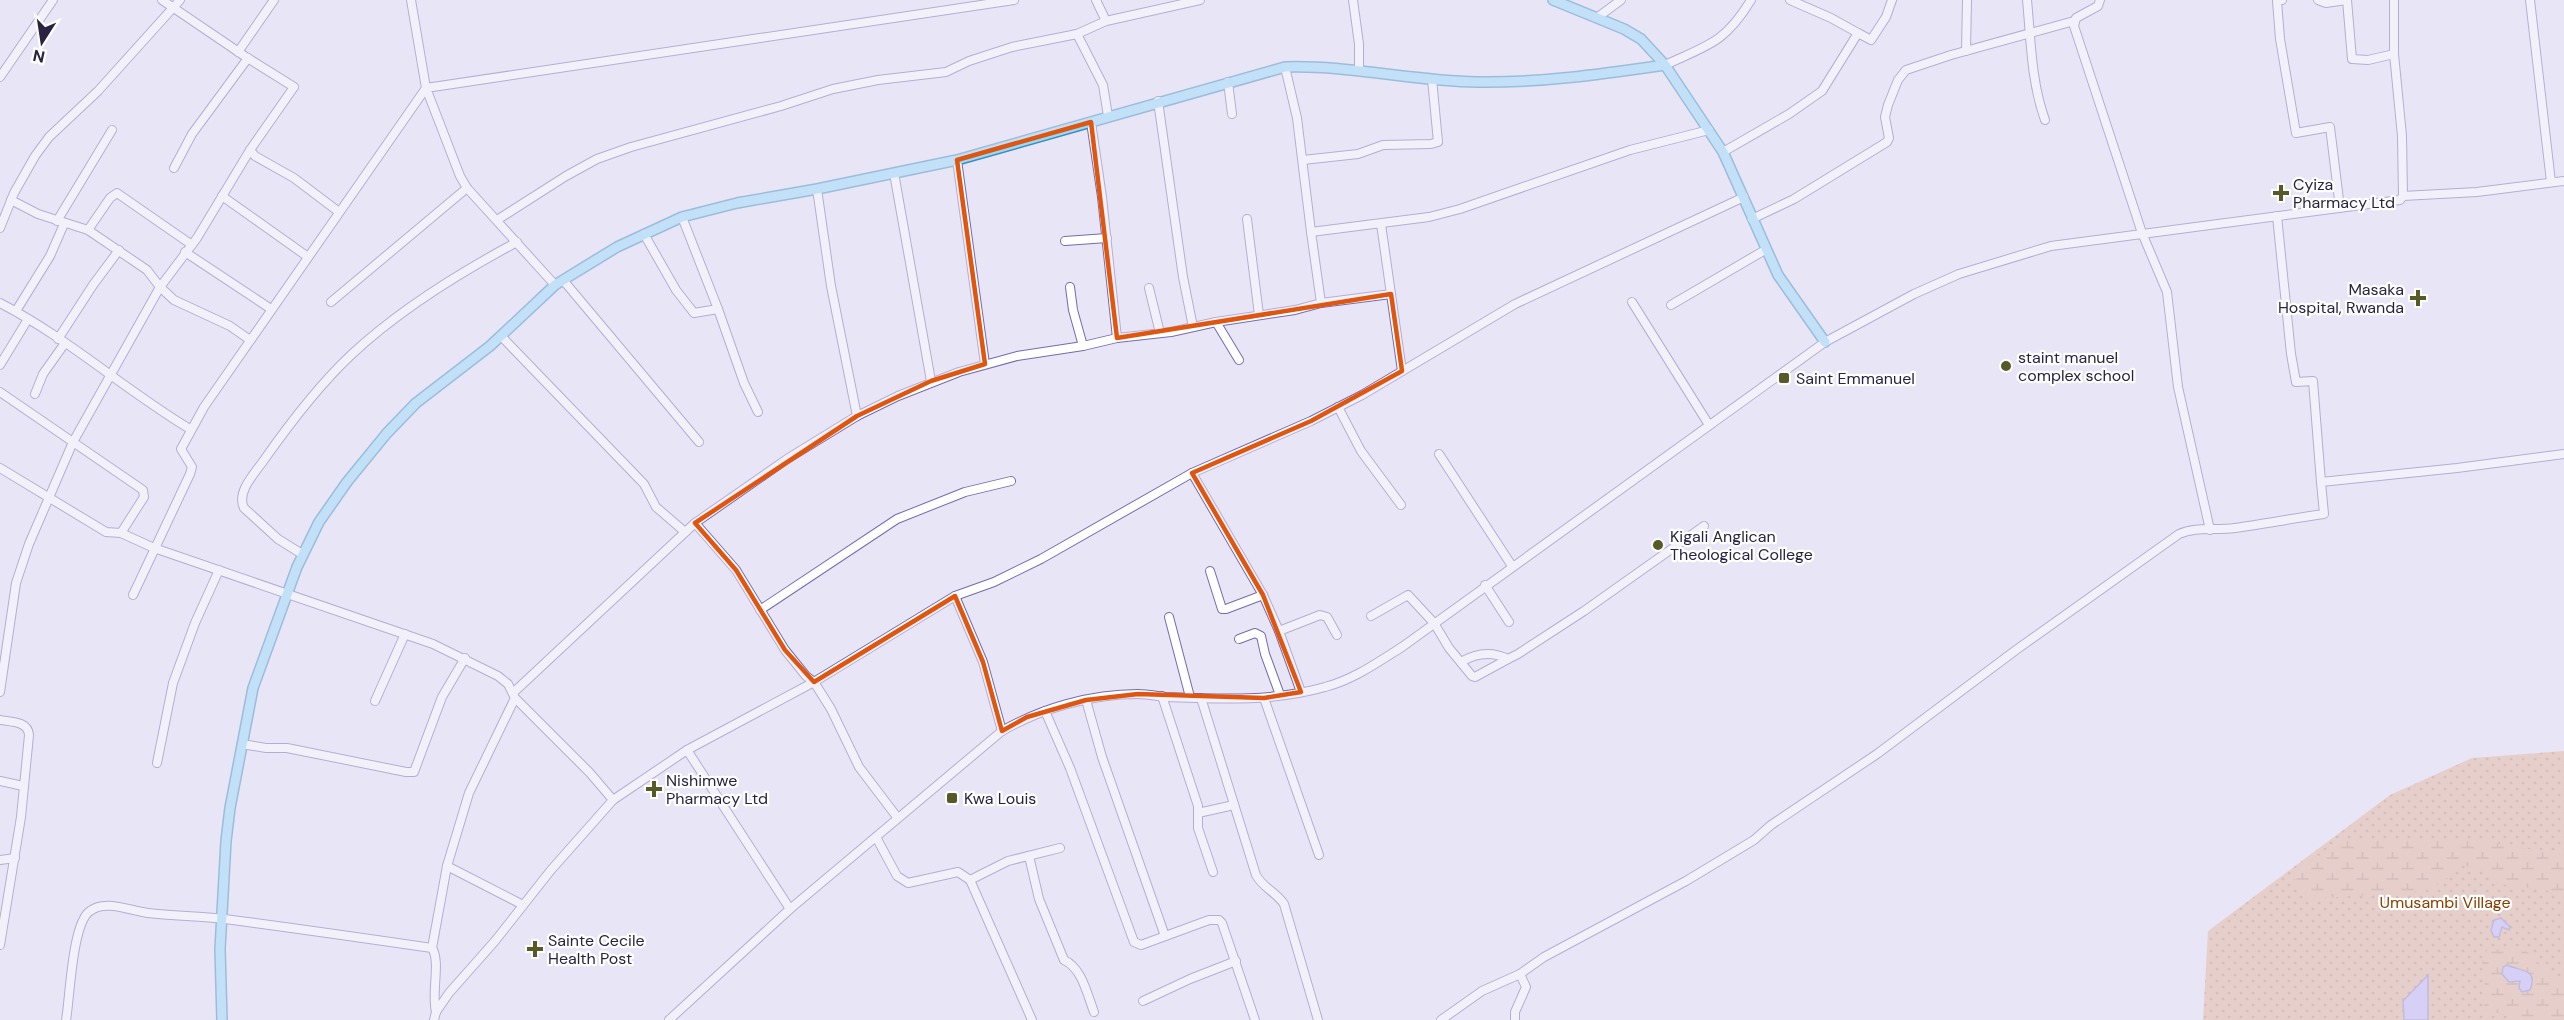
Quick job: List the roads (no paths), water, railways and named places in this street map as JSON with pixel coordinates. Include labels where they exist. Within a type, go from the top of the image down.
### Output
[{"type":"main road","points":[[1553,0],[1598,17],[1641,39],[1665,64],[1723,152],[1778,275],[1825,342]]},
{"type":"main road","points":[[222,1020],[219,972],[230,808],[253,688],[302,554],[347,482],[387,433],[416,403],[501,336],[559,283],[583,266],[644,234],[682,218],[737,203],[957,160],[1158,101],[1285,67],[1359,69],[1432,79],[1553,81],[1665,64]]},
{"type":"street","points":[[0,77],[53,0]]},
{"type":"street","points":[[0,692],[14,591],[22,565],[73,442],[160,287],[192,244],[250,150],[294,87],[162,0]]},
{"type":"street","points":[[0,228],[11,200],[35,156],[49,137],[98,91],[180,0]]},
{"type":"street","points":[[238,52],[274,0]]},
{"type":"street","points":[[411,0],[426,88],[460,176],[467,188],[559,283],[699,442]]},
{"type":"street","points":[[426,88],[1014,0]]},
{"type":"street","points":[[1096,0],[1106,21]]},
{"type":"street","points":[[497,220],[597,159],[631,147],[781,106],[833,89],[878,80],[946,72],[969,61],[1012,47],[1077,34],[1106,21],[1200,0]]},
{"type":"street","points":[[1353,0],[1359,44],[1359,69]]},
{"type":"street","points":[[1598,17],[1621,0]]},
{"type":"street","points":[[1665,64],[1722,38],[1732,29],[1751,0]]},
{"type":"street","points":[[1790,0],[1831,18],[1871,40],[1886,16],[1892,0]]},
{"type":"street","points":[[1966,51],[1967,0]]},
{"type":"street","points":[[2027,0],[2032,66],[2037,96],[2045,120]]},
{"type":"street","points":[[1752,219],[1794,199],[1887,142],[1889,138],[1885,117],[1888,105],[1902,75],[1912,67],[2074,21],[2098,6],[2100,0]]},
{"type":"street","points":[[2282,0],[2277,0],[2280,39],[2296,133],[2330,127],[2340,208]]},
{"type":"street","points":[[2318,0],[2326,3],[2346,0],[2352,59],[2368,60],[2394,54]]},
{"type":"street","points":[[2394,0],[2394,54],[2402,136],[2403,196]]},
{"type":"street","points":[[2530,0],[2551,182]]},
{"type":"street","points":[[2074,21],[2142,233],[2167,292],[2178,387],[2210,530]]},
{"type":"street","points":[[1723,152],[1789,114],[1822,91],[1858,33]]},
{"type":"street","points":[[1077,34],[1103,85],[1108,116]]},
{"type":"street","points":[[174,168],[192,134],[248,58]]},
{"type":"street","points":[[1285,67],[1297,118],[1321,303]]},
{"type":"street","points":[[1303,160],[1358,154],[1383,145],[1438,142],[1432,79]]},
{"type":"street","points":[[1228,82],[1232,114]]},
{"type":"street","points":[[133,595],[191,471],[190,463],[181,449],[190,429],[271,309],[410,115],[426,88]]},
{"type":"street","points":[[1158,101],[1183,277],[1193,327]]},
{"type":"street","points":[[1091,122],[1107,238],[1117,338]]},
{"type":"street","points":[[15,311],[50,256],[61,223],[112,130]]},
{"type":"street","points":[[1311,232],[1429,217],[1460,209],[1630,150],[1709,130]]},
{"type":"street","points":[[250,150],[255,156],[294,178],[339,212]]},
{"type":"street","points":[[957,160],[985,364]]},
{"type":"street","points":[[894,173],[931,381]]},
{"type":"street","points":[[669,1020],[790,909],[1002,731],[1027,717],[1086,700],[1138,694],[1201,698],[1264,698],[1325,688],[1355,676],[1402,647],[1825,342],[1914,294],[1959,274],[2052,246],[2400,200],[2403,196],[2477,192],[2564,181]]},
{"type":"street","points":[[331,302],[467,188]]},
{"type":"street","points":[[817,189],[831,286],[857,416]]},
{"type":"street","points":[[88,230],[110,198],[117,193],[192,244]]},
{"type":"street","points":[[222,196],[308,257]]},
{"type":"street","points":[[435,1016],[551,870],[614,800],[687,750],[814,682],[956,596],[994,582],[1041,559],[1192,473],[1338,407],[1515,304],[1744,197]]},
{"type":"street","points":[[11,200],[61,223],[88,230],[147,270],[174,300],[230,326],[250,340]]},
{"type":"street","points":[[1441,1020],[1482,990],[1520,974],[1544,957],[1686,881],[1745,845],[1877,754],[2016,650],[2179,534],[2191,529],[2210,530],[2324,514],[2313,381],[2296,382],[2277,216]]},
{"type":"street","points":[[682,218],[744,383],[758,412]]},
{"type":"street","points":[[1247,219],[1258,315]]},
{"type":"street","points":[[1381,224],[1402,371]]},
{"type":"street","points":[[644,234],[676,290],[694,313],[718,309]]},
{"type":"street","points":[[1065,241],[1107,238]]},
{"type":"street","points":[[302,554],[278,539],[244,508],[241,502],[242,493],[252,476],[300,410],[368,340],[453,280],[517,242]]},
{"type":"street","points":[[35,394],[86,294],[119,250]]},
{"type":"street","points":[[1671,305],[1765,250]]},
{"type":"street","points":[[185,252],[271,309]]},
{"type":"street","points":[[1070,287],[1073,309],[1083,346]]},
{"type":"street","points":[[1149,288],[1160,333]]},
{"type":"street","points":[[435,1016],[433,999],[436,958],[432,948],[447,866],[469,794],[514,695],[695,523],[787,459],[857,416],[931,381],[1017,356],[1296,310],[1321,303],[1391,294]]},
{"type":"street","points":[[1632,302],[1709,425]]},
{"type":"street","points":[[0,303],[111,374],[151,405],[190,429]]},
{"type":"street","points":[[0,365],[28,319]]},
{"type":"street","points":[[1216,322],[1239,360]]},
{"type":"street","points":[[501,336],[644,484],[656,507],[685,532]]},
{"type":"street","points":[[0,392],[143,490],[144,497],[121,533]]},
{"type":"street","points":[[1338,407],[1361,452],[1401,505]]},
{"type":"street","points":[[1439,454],[1512,566]]},
{"type":"street","points":[[2321,482],[2564,454]]},
{"type":"street","points":[[0,468],[106,532],[121,533],[154,548],[405,634],[465,658],[508,684],[514,695],[614,800]]},
{"type":"street","points":[[1192,473],[1263,595],[1280,631],[1301,692]]},
{"type":"street","points":[[760,610],[897,519],[965,492],[1011,481]]},
{"type":"street","points":[[695,523],[736,570],[785,650],[806,676],[814,682],[831,709],[859,767],[897,817]]},
{"type":"street","points":[[1371,616],[1408,595],[1434,623],[1449,648],[1475,677],[1584,611],[1704,526]]},
{"type":"street","points":[[157,763],[173,683],[195,623],[219,570]]},
{"type":"street","points":[[1210,571],[1222,609],[1263,595]]},
{"type":"street","points":[[1485,585],[1509,622]]},
{"type":"street","points":[[956,596],[983,662],[1002,731]]},
{"type":"street","points":[[0,609],[11,612]]},
{"type":"street","points":[[1280,631],[1320,615],[1327,617],[1337,635]]},
{"type":"street","points":[[1169,617],[1190,697]]},
{"type":"street","points":[[1239,639],[1255,633],[1261,636],[1280,695]]},
{"type":"street","points":[[375,701],[405,634]]},
{"type":"street","points":[[1461,662],[1476,654],[1501,656],[1508,659]]},
{"type":"street","points":[[242,744],[266,748],[286,748],[414,772],[442,697],[465,658]]},
{"type":"street","points":[[1162,696],[1198,806],[1198,828],[1212,872]]},
{"type":"street","points":[[1201,698],[1256,875],[1261,885],[1279,897],[1287,911],[1318,1020]]},
{"type":"street","points":[[1264,698],[1319,855]]},
{"type":"street","points":[[1086,700],[1102,757],[1165,936]]},
{"type":"street","points":[[1046,711],[1070,768],[1134,942],[1141,945],[1209,920],[1219,920],[1236,961],[1255,1020]]},
{"type":"street","points":[[0,720],[23,725],[29,730],[15,858],[2,922],[0,945]]},
{"type":"street","points":[[687,750],[790,909]]},
{"type":"street","points":[[0,781],[23,786]]},
{"type":"street","points":[[1198,813],[1234,805]]},
{"type":"street","points":[[876,837],[897,876],[908,883],[958,872],[970,880],[1032,1020]]},
{"type":"street","points":[[970,880],[1008,861],[1060,848]]},
{"type":"street","points":[[1029,856],[1040,899],[1064,960],[1072,963],[1078,972],[1094,1011]]},
{"type":"street","points":[[0,860],[15,858]]},
{"type":"street","points":[[447,866],[523,905]]},
{"type":"street","points":[[66,1020],[71,965],[85,916],[90,911],[108,906],[146,913],[222,919],[432,948]]},
{"type":"street","points":[[1143,1001],[1236,961]]},
{"type":"street","points":[[1515,1020],[1515,1012],[1526,987],[1520,974]]},
{"type":"place","name":"Cyiza Pharmacy Ltd","points":[[2281,193]]},
{"type":"place","name":"Masaka Hospital, Rwanda","points":[[2418,298]]},
{"type":"place","name":"staint manuel complex school","points":[[2006,366]]},
{"type":"place","name":"Saint Emmanuel","points":[[1784,378]]},
{"type":"place","name":"Kigali Anglican Theological College","points":[[1658,545]]},
{"type":"place","name":"Nishimwe Pharmacy Ltd","points":[[654,789]]},
{"type":"place","name":"Kwa Louis","points":[[952,798]]},
{"type":"place","name":"Sainte Cecile Health Post","points":[[535,949]]},
{"type":"park label","name":"Umusambi Village","points":[[2445,902]]}]
